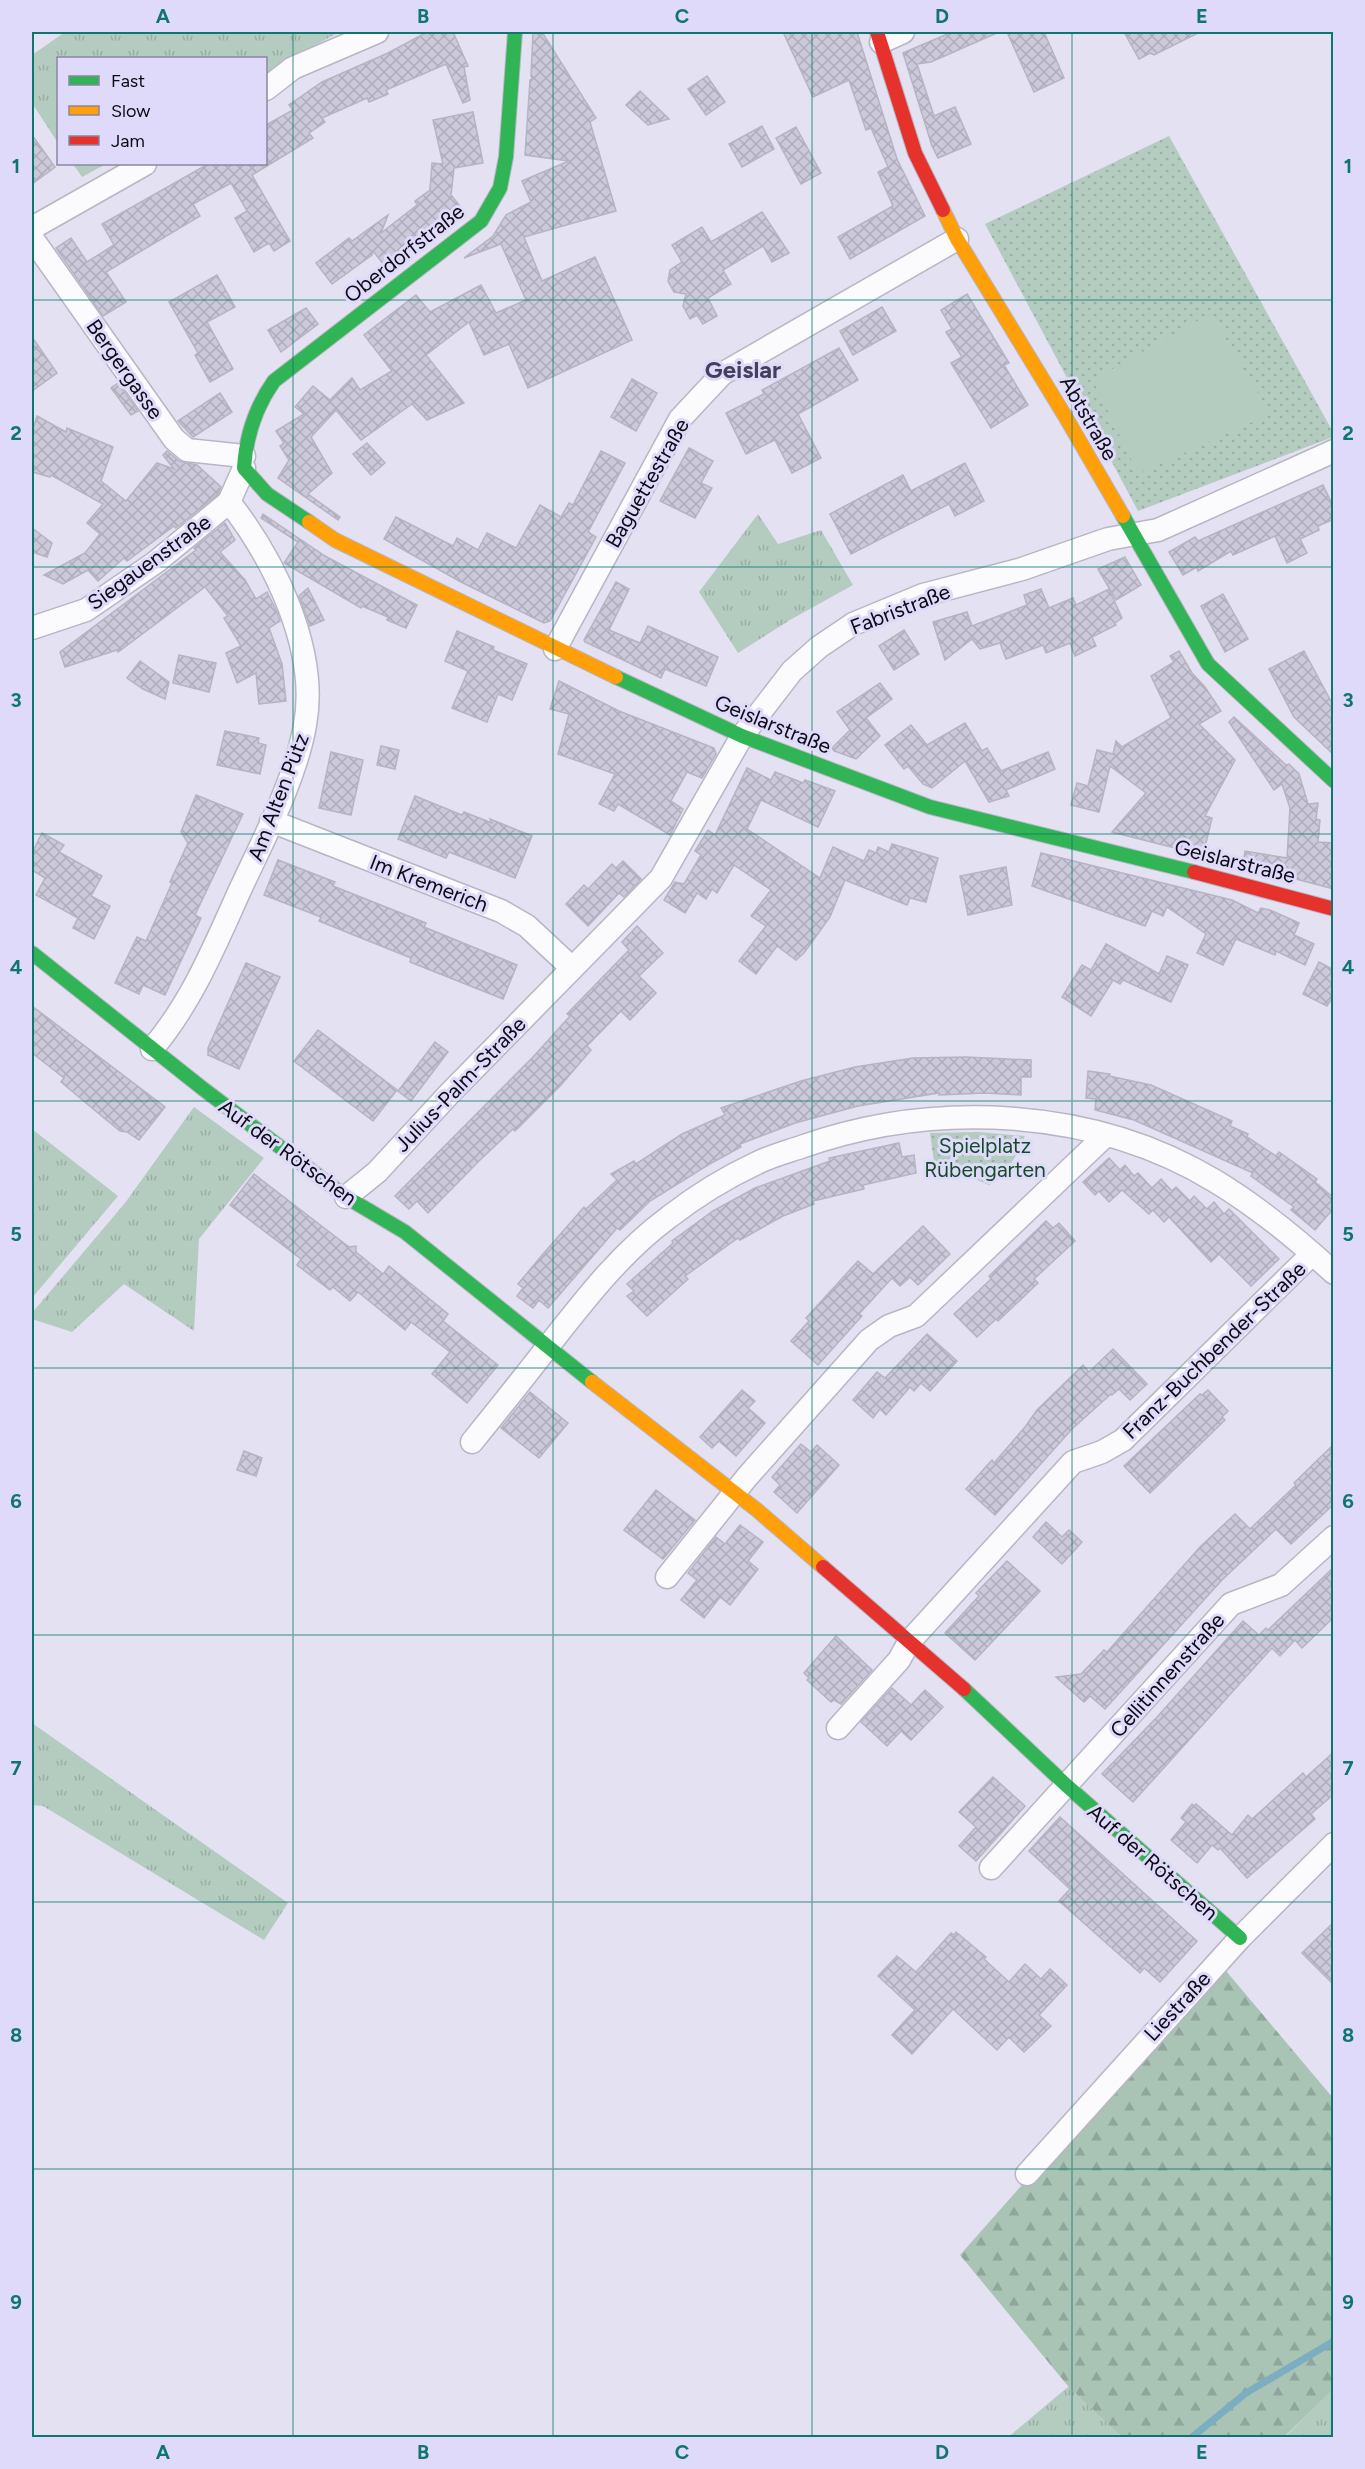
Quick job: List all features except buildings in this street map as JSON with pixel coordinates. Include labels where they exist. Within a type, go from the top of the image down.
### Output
[{"type":"street","points":[[267,88],[293,68],[377,32]]},
{"type":"street","name":"Oberdorfstraße","points":[[244,462],[254,414],[262,397],[274,381],[481,221],[500,188],[506,157],[516,32]]},
{"type":"street","points":[[879,37],[903,32]]},
{"type":"street","name":"Abtstraße","points":[[879,37],[915,153],[957,239],[1065,416],[1208,664],[1334,781]]},
{"type":"street","points":[[32,228],[143,165]]},
{"type":"street","name":"Bergergasse","points":[[32,238],[174,439],[186,450],[244,462]]},
{"type":"street","name":"Baguettestraße","points":[[555,649],[680,419],[722,374],[957,239]]},
{"type":"street","name":"Fabristraße","points":[[572,968],[661,878],[742,736],[792,671],[819,647],[853,624],[923,595],[1022,569],[1108,539],[1158,530],[1334,451]]},
{"type":"street","name":"Siegauenstraße","points":[[32,628],[86,610],[156,562],[229,502],[244,462]]},
{"type":"street","name":"Geislarstraße","points":[[244,462],[267,494],[335,540],[555,649],[742,736],[930,807],[1276,892],[1334,909]]},
{"type":"street","name":"Am Alten Pütz","points":[[152,1048],[174,1023],[210,956],[271,821],[296,760],[305,725],[308,701],[301,646],[277,579],[250,529],[229,502]]},
{"type":"street","name":"Im Kremerich","points":[[271,821],[501,911],[527,926],[572,968]]},
{"type":"street","name":"Auf der Rötschen","points":[[32,953],[345,1197],[405,1232],[734,1492],[981,1704],[1066,1785],[1240,1938]]},
{"type":"street","name":"Julius-Palm-Straße","points":[[345,1197],[377,1172],[450,1093],[572,968]]},
{"type":"street","points":[[472,1442],[595,1287],[668,1217],[710,1189],[758,1162],[851,1130],[895,1122],[949,1117],[999,1117],[1078,1128],[1106,1135],[1147,1149],[1214,1181],[1270,1218],[1334,1273]]},
{"type":"street","points":[[668,1577],[734,1492],[869,1340],[880,1331],[916,1316],[1106,1135]]},
{"type":"street","name":"Franz-Buchbender-Straße","points":[[909,1642],[1073,1462],[1102,1452],[1123,1440],[1312,1254]]},
{"type":"street","name":"Cellitinnenstraße","points":[[1066,1785],[1232,1604],[1281,1585],[1334,1537]]},
{"type":"street","points":[[838,1728],[899,1660],[909,1642]]},
{"type":"street","points":[[991,1868],[1066,1785]]},
{"type":"street","name":"Liestraße","points":[[1027,2174],[1240,1938],[1334,1844]]},
{"type":"green space","points":[[65,32],[339,32],[267,72],[267,57],[57,57],[57,141],[32,103],[32,55]]},
{"type":"green space","points":[[1169,136],[1333,432],[1333,437],[1138,511],[985,224]]},
{"type":"green space","points":[[74,165],[104,165],[82,177]]},
{"type":"green space","points":[[1211,313],[1270,414],[1138,474],[1093,380]]},
{"type":"green space","points":[[758,514],[778,544],[821,530],[853,585],[790,620],[738,653],[699,592]]},
{"type":"green space","points":[[194,1107],[264,1158],[199,1239],[194,1331],[124,1284],[72,1332],[32,1319],[32,1313],[125,1203]]},
{"type":"green space","points":[[32,1129],[118,1196],[32,1298]]},
{"type":"green space","name":"Spielplatz Rübengarten","points":[[978,1132],[1025,1136],[1007,1170],[989,1185],[934,1162],[930,1133]]},
{"type":"green space","points":[[32,1723],[288,1903],[264,1940],[43,1806],[32,1805]]},
{"type":"green space","points":[[1226,1971],[1333,2098],[1333,2389],[1284,2437],[1122,2437],[1068,2386],[960,2255],[1029,2177]]},
{"type":"green space","points":[[1069,2386],[1119,2434],[1117,2438],[1007,2438]]},
{"type":"green space","points":[[1332,2389],[1333,2437],[1284,2438]]},
{"type":"waterway","points":[[1191,2438],[1246,2393],[1334,2341]]},
{"type":"traffic: fast","points":[[309,522],[267,494],[244,468],[249,434],[257,412],[274,381],[481,221],[500,188],[506,157],[515,32]]},
{"type":"traffic: fast","points":[[1123,516],[1208,664],[1334,781]]},
{"type":"traffic: fast","points":[[616,677],[742,736],[930,807],[1194,872]]},
{"type":"traffic: fast","points":[[32,953],[202,1088],[346,1197],[405,1232],[592,1382]]},
{"type":"traffic: fast","points":[[964,1689],[1066,1785],[1240,1938]]},
{"type":"traffic: slow","points":[[943,210],[957,239],[1123,516]]},
{"type":"traffic: slow","points":[[309,522],[335,540],[616,677]]},
{"type":"traffic: slow","points":[[592,1382],[757,1510],[823,1567]]},
{"type":"traffic: jam","points":[[877,32],[915,153],[943,210]]},
{"type":"traffic: jam","points":[[1194,872],[1334,909]]},
{"type":"traffic: jam","points":[[823,1567],[964,1689]]},
{"type":"district","name":"Geislar","points":[[743,369]]}]
